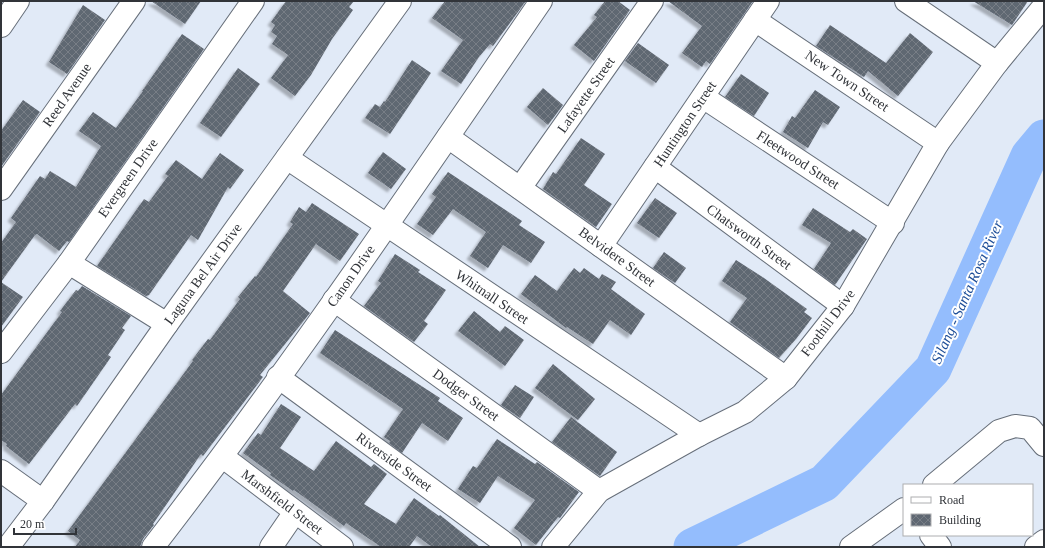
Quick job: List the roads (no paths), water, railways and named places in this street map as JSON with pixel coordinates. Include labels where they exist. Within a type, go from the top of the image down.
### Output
[{"type":"street","points":[[1,26],[18,1]]},
{"type":"street","name":"Reed Avenue","points":[[1,189],[134,1]]},
{"type":"street","name":"Evergreen Drive","points":[[1,352],[7,330],[69,262],[253,1]]},
{"type":"street","name":"Laguna Bel Air Drive","points":[[8,547],[43,501],[167,324],[400,1]]},
{"type":"street","name":"Canon Drive","points":[[153,547],[223,457],[386,226],[541,1]]},
{"type":"street","name":"Lafayette Street","points":[[520,188],[652,1]]},
{"type":"street","name":"Huntington Street","points":[[601,246],[768,1]]},
{"type":"street","points":[[906,1],[997,62]]},
{"type":"street","name":"Foothill Drive","points":[[553,547],[599,491],[745,412],[786,378],[843,306],[893,223],[938,143],[997,62],[1044,6]]},
{"type":"street","name":"New Town Street","points":[[755,20],[938,143]]},
{"type":"street","name":"Fleetwood Street","points":[[703,97],[893,223]]},
{"type":"street","name":"Belvidere Street","points":[[448,137],[786,378]]},
{"type":"street","name":"Whitnall Street","points":[[286,158],[700,435]]},
{"type":"street","name":"Chatsworth Street","points":[[655,167],[843,306]]},
{"type":"street","points":[[69,262],[167,324]]},
{"type":"street","name":"Dodger Street","points":[[334,300],[599,491]]},
{"type":"street","name":"Riverside Street","points":[[278,377],[510,547]]},
{"type":"street","points":[[935,484],[1000,431],[1015,426],[1030,428],[1044,445]]},
{"type":"street","name":"Marshfield Street","points":[[223,457],[342,547]]},
{"type":"street","points":[[1,471],[43,501]]},
{"type":"street","points":[[851,547],[903,511]]},
{"type":"street","points":[[271,547],[295,512]]},
{"type":"street","points":[[932,536],[940,547]]},
{"type":"street","points":[[1036,547],[1044,541]]},
{"type":"waterway","name":"Silang - Santa Rosa River","points":[[692,547],[824,483],[933,369],[1029,156],[1044,138]]}]
